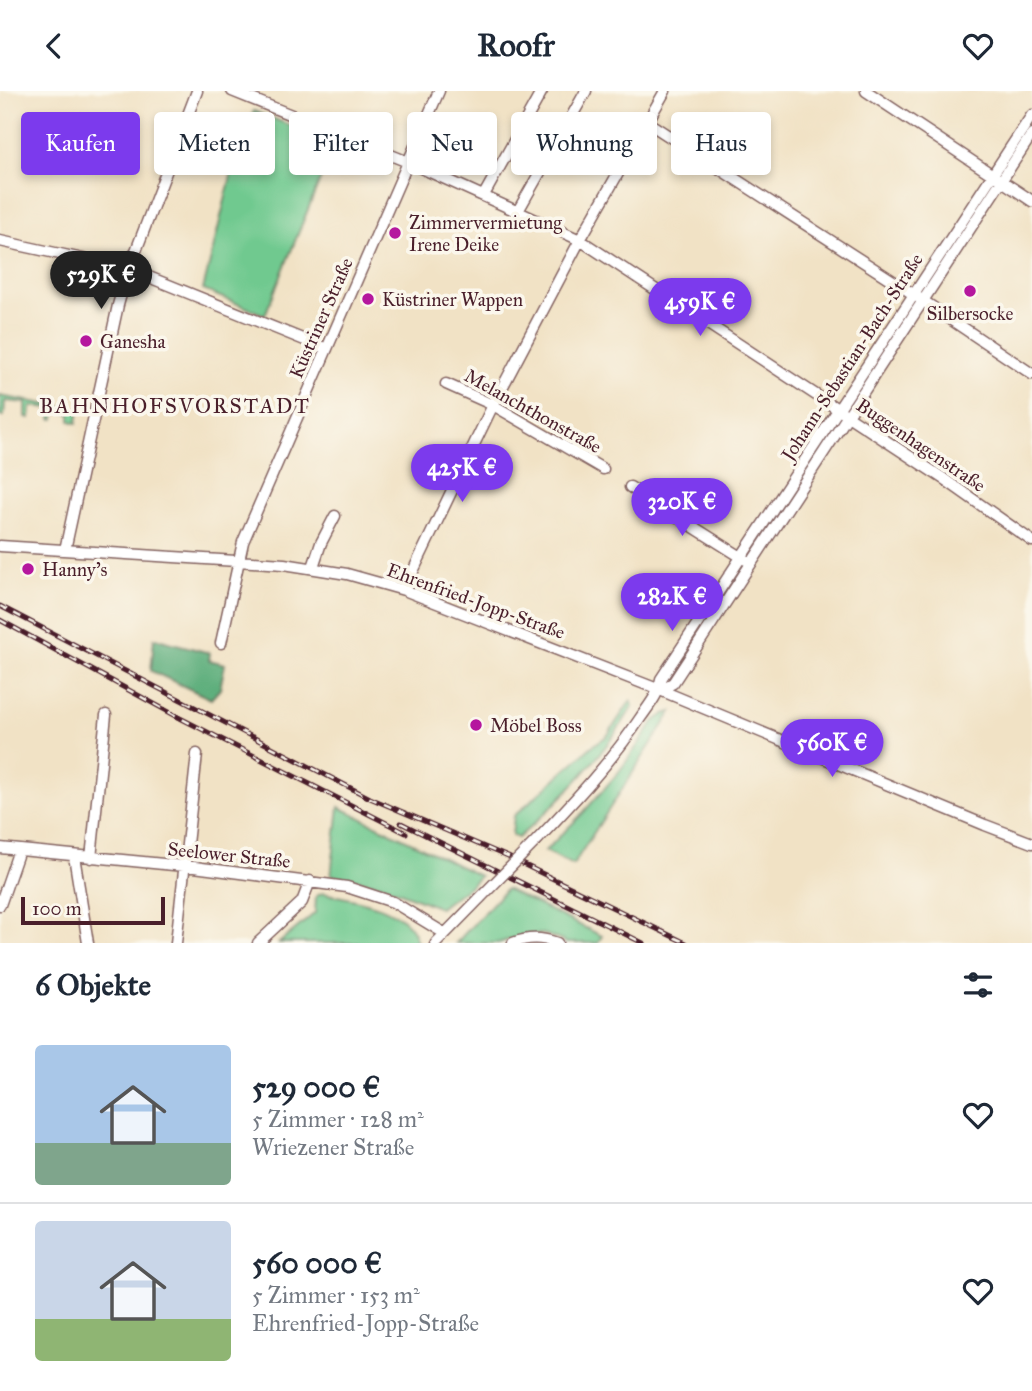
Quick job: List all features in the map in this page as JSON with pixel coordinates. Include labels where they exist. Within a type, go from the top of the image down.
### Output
[{"type":"street","points":[[65,550],[118,305],[129,269],[197,91]]},
{"type":"street","name":"Buggenhagenstraße","points":[[232,91],[407,162]]},
{"type":"street","name":"Küstriner Straße","points":[[430,112],[439,91]]},
{"type":"street","points":[[484,195],[542,91]]},
{"type":"street","points":[[518,211],[586,91]]},
{"type":"street","points":[[653,112],[665,91]]},
{"type":"street","points":[[866,91],[1032,201]]},
{"type":"street","name":"Johann-Sebastian-Bach-Straße","points":[[436,943],[588,787],[625,742],[660,690],[673,683],[746,560],[997,178],[1032,115]]},
{"type":"street","points":[[657,129],[1032,374]]},
{"type":"street","name":"Johann-Sebastian-Bach-Straße","points":[[997,178],[1032,134]]},
{"type":"street","name":"Küstriner Straße","points":[[221,643],[243,542],[407,164]]},
{"type":"street","name":"Buggenhagenstraße","points":[[438,175],[580,240],[944,479],[1032,541]]},
{"type":"street","points":[[404,590],[493,405],[617,175]]},
{"type":"street","points":[[0,241],[129,269],[327,349]]},
{"type":"street","name":"Melanchthonstraße","points":[[446,384],[493,405],[603,470]]},
{"type":"street","points":[[631,487],[746,560]]},
{"type":"street","points":[[313,567],[321,543],[335,516]]},
{"type":"street","name":"Ehrenfried-Jopp-Straße","points":[[0,546],[313,567],[404,590],[660,690],[1032,843]]},
{"type":"street","points":[[91,858],[106,715]]},
{"type":"street","points":[[176,943],[197,754]]},
{"type":"street","name":"Seelower Straße","points":[[0,848],[184,866],[347,887],[393,902],[444,933]]},
{"type":"street","points":[[0,905],[19,850]]},
{"type":"street","points":[[74,856],[88,943]]},
{"type":"street","points":[[258,943],[302,902],[310,881]]},
{"type":"street","points":[[513,943],[524,939],[544,938],[556,943]]},
{"type":"green space","points":[[275,119],[289,125],[289,175],[322,175],[265,315],[203,290],[231,175],[275,175]]},
{"type":"green space","points":[[0,396],[79,410],[77,423],[70,421],[70,413],[56,411],[55,419],[51,419],[51,408],[31,406],[30,418],[26,417],[26,403],[5,401],[4,416],[0,416]]},
{"type":"green space","points":[[154,638],[210,653],[209,660],[225,664],[220,689],[211,699],[151,671]]},
{"type":"green space","points":[[631,700],[633,706],[621,725],[581,777],[518,838],[512,835],[514,816],[592,746],[607,736]]},
{"type":"green space","points":[[672,712],[573,865],[545,851],[618,773],[655,721]]},
{"type":"green space","points":[[339,807],[480,876],[440,908],[383,885],[331,875]]},
{"type":"green space","points":[[506,889],[602,936],[598,943],[567,943],[544,934],[525,935],[498,943],[456,943]]},
{"type":"green space","points":[[323,893],[364,902],[392,913],[404,921],[417,943],[279,943],[315,913],[316,896]]},
{"type":"railway","points":[[0,606],[370,798],[508,857],[686,943]]},
{"type":"railway","points":[[0,620],[180,718],[406,833]]},
{"type":"railway","points":[[401,823],[643,943]]},
{"type":"place","name":"Zimmervermietung Irene Deike","points":[[395,233]]},
{"type":"place","name":"Silbersocke","points":[[970,291]]},
{"type":"place","name":"Küstriner Wappen","points":[[368,299]]},
{"type":"place","name":"Ganesha","points":[[86,341]]},
{"type":"place","name":"Hanny's","points":[[28,569]]},
{"type":"place","name":"Möbel Boss","points":[[476,725]]},
{"type":"district","name":"BAHNHOFSVORSTADT","points":[[175,406]]}]
